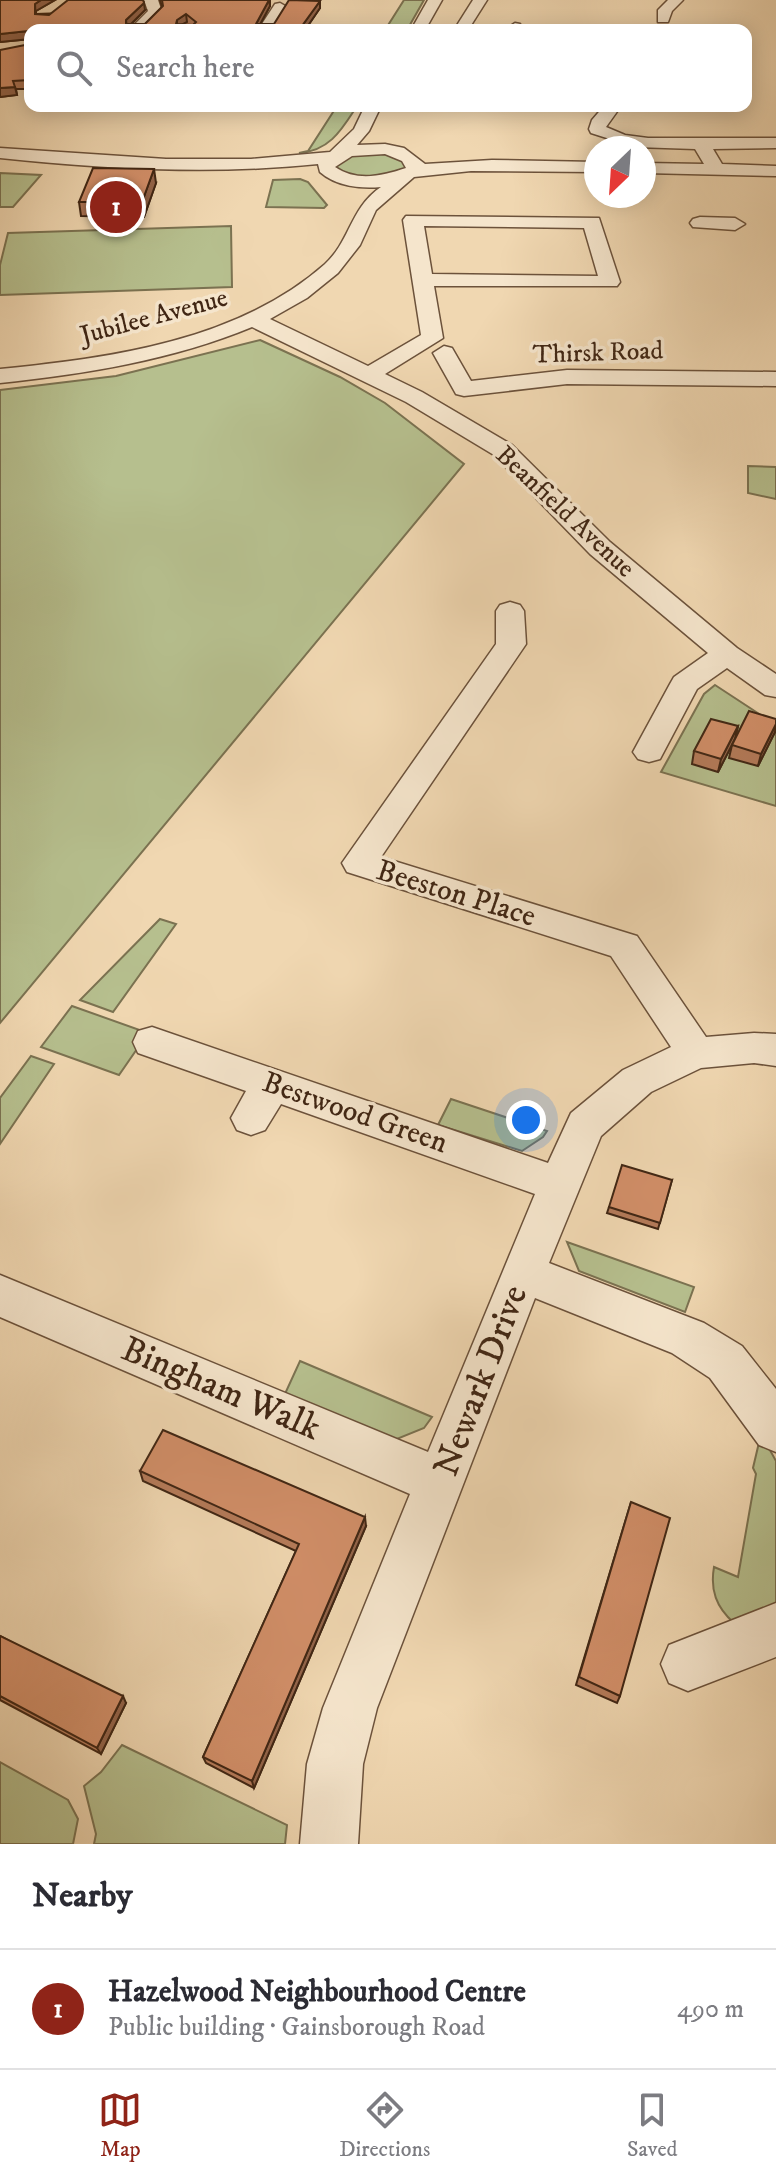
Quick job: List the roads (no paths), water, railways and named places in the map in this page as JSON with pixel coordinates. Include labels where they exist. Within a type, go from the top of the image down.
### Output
[{"type":"street","points":[[142,24],[155,12],[151,0]]},
{"type":"street","points":[[421,24],[435,0]]},
{"type":"street","points":[[465,24],[480,0]]},
{"type":"street","points":[[663,19],[665,10],[676,0]]},
{"type":"street","points":[[269,24],[280,7]]},
{"type":"street","points":[[368,207],[366,199],[326,168],[334,156],[361,131],[370,112]]},
{"type":"street","points":[[607,112],[597,129],[611,138],[632,143],[776,143]]},
{"type":"street","points":[[361,131],[413,159],[416,164],[410,173]]},
{"type":"street","points":[[701,144],[715,170]]},
{"type":"street","points":[[0,153],[115,161],[259,164],[334,156],[358,150],[397,152],[483,166]]},
{"type":"street","points":[[259,164],[343,179],[383,182],[410,173],[483,166],[584,167]]},
{"type":"street","points":[[656,168],[776,171]]},
{"type":"street","name":"Jubilee Avenue","points":[[0,376],[131,357],[203,338],[252,319],[307,289],[331,269],[352,244],[368,207],[410,173]]},
{"type":"street","points":[[370,374],[432,338],[422,280],[413,220],[592,222],[610,282],[422,280]]},
{"type":"street","points":[[700,223],[735,224]]},
{"type":"street","name":"Beanfield Avenue","points":[[252,319],[370,374],[458,421],[503,450],[600,548],[727,654],[776,688]]},
{"type":"street","name":"Thirsk Road","points":[[444,353],[468,397],[567,377],[776,379]]},
{"type":"street","name":"Beeston Place","points":[[510,611],[511,644],[344,858],[624,946],[696,1053]]},
{"type":"street","points":[[649,752],[685,684],[727,654]]},
{"type":"street","name":"Bestwood Green","points":[[152,1042],[558,1184]]},
{"type":"street","name":"Newark Drive","points":[[329,1844],[335,1764],[350,1708],[558,1184],[585,1125],[637,1081],[696,1053],[754,1048],[776,1050]]},
{"type":"street","points":[[251,1118],[272,1084]]},
{"type":"street","points":[[523,1273],[688,1338],[726,1362],[776,1428]]},
{"type":"street","name":"Bingham Walk","points":[[0,1296],[441,1482]]},
{"type":"street","points":[[688,1664],[776,1630]]},
{"type":"place","name":"Hazelwood Neighbourhood Centre","points":[[116,207]]}]
